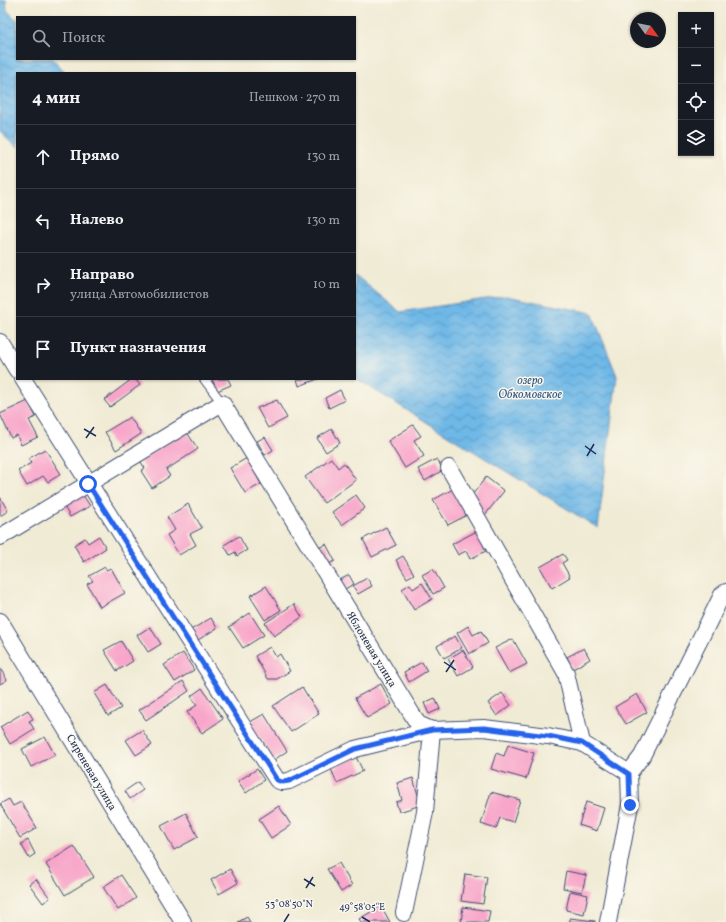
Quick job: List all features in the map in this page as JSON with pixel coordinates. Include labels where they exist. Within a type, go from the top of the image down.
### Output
[{"type":"street","points":[[0,342],[16,368]]},
{"type":"street","points":[[24,380],[88,484],[277,780],[282,782],[289,781],[355,749],[432,730],[484,728],[548,736],[582,743],[629,774]]},
{"type":"street","points":[[0,537],[222,403]]},
{"type":"street","name":"Яблоневая улица","points":[[222,403],[418,724],[432,730]]},
{"type":"street","points":[[449,468],[566,673],[582,743]]},
{"type":"street","points":[[608,922],[630,805],[629,774],[642,756],[722,595],[726,592]]},
{"type":"street","name":"Сиреневая улица","points":[[0,621],[183,922]]},
{"type":"street","points":[[404,913],[425,812],[432,730]]},
{"type":"lane","points":[[205,380],[222,403]]},
{"type":"water","points":[[0,0],[6,0],[7,10],[16,19],[16,60],[54,60],[65,72],[16,72],[16,146],[0,131]]},
{"type":"water","name":"озеро Обкомовское","points":[[356,276],[400,312],[506,296],[592,313],[617,376],[598,528],[356,379]]},
{"type":"building","points":[[131,380],[136,380],[140,385],[110,407],[104,400]]},
{"type":"building","points":[[212,380],[228,380],[231,385],[217,391]]},
{"type":"building","points":[[297,380],[315,380],[299,386]]},
{"type":"building","points":[[340,390],[345,400],[329,408],[325,398]]},
{"type":"building","points":[[277,400],[287,418],[268,428],[257,408]]},
{"type":"building","points":[[28,401],[36,417],[29,420],[38,437],[21,445],[17,435],[11,438],[0,414]]},
{"type":"building","points":[[130,417],[141,434],[116,450],[105,432]]},
{"type":"building","points":[[413,425],[421,436],[414,440],[424,456],[405,468],[388,441]]},
{"type":"building","points":[[332,429],[340,443],[326,452],[317,438]]},
{"type":"building","points":[[186,431],[198,449],[166,470],[170,476],[152,488],[141,471],[145,468],[140,461]]},
{"type":"building","points":[[265,437],[273,450],[265,455],[257,441]]},
{"type":"building","points":[[45,449],[61,474],[48,482],[43,476],[27,486],[18,471],[31,463],[28,459]]},
{"type":"building","points":[[247,458],[261,484],[245,493],[230,468]]},
{"type":"building","points":[[331,458],[338,468],[344,463],[356,480],[324,503],[305,477]]},
{"type":"building","points":[[437,459],[443,470],[425,481],[418,469]]},
{"type":"building","points":[[486,477],[504,491],[485,515],[469,499]]},
{"type":"building","points":[[453,489],[467,515],[448,525],[433,500]]},
{"type":"building","points":[[81,492],[90,506],[70,517],[62,503]]},
{"type":"building","points":[[356,495],[365,508],[342,525],[332,512]]},
{"type":"building","points":[[0,497],[8,511],[0,516]]},
{"type":"building","points":[[188,504],[202,528],[190,534],[196,545],[179,555],[167,535],[175,530],[167,517]]},
{"type":"building","points":[[386,527],[396,545],[372,557],[363,539]]},
{"type":"building","points":[[477,531],[486,551],[470,559],[466,551],[458,555],[452,544]]},
{"type":"building","points":[[99,536],[106,548],[84,562],[74,545],[85,538],[88,543]]},
{"type":"building","points":[[239,536],[247,550],[237,556],[235,552],[230,555],[224,545]]},
{"type":"building","points":[[326,544],[335,561],[325,566],[317,549]]},
{"type":"building","points":[[563,554],[567,560],[562,563],[570,577],[552,588],[540,567]]},
{"type":"building","points":[[403,556],[414,574],[407,578],[396,560]]},
{"type":"building","points":[[105,567],[106,570],[111,568],[125,593],[100,607],[87,584],[93,581],[89,576]]},
{"type":"building","points":[[433,569],[444,588],[433,594],[422,575]]},
{"type":"building","points":[[349,575],[354,584],[341,591],[336,582]]},
{"type":"building","points":[[367,578],[372,586],[358,594],[353,586]]},
{"type":"building","points":[[422,583],[432,599],[414,610],[402,589],[410,584],[413,589]]},
{"type":"building","points":[[266,586],[281,610],[265,620],[250,596]]},
{"type":"building","points":[[294,604],[302,617],[274,636],[265,623]]},
{"type":"building","points":[[250,613],[264,635],[243,648],[229,627]]},
{"type":"building","points":[[211,618],[217,628],[195,642],[189,631]]},
{"type":"building","points":[[468,626],[473,635],[481,631],[488,643],[469,654],[457,633]]},
{"type":"building","points":[[150,627],[161,644],[148,652],[137,635]]},
{"type":"building","points":[[455,636],[462,648],[444,658],[437,646]]},
{"type":"building","points":[[513,639],[527,664],[509,673],[495,648]]},
{"type":"building","points":[[121,641],[133,661],[117,671],[104,650]]},
{"type":"building","points":[[270,647],[276,657],[280,654],[290,671],[277,679],[268,679],[255,656]]},
{"type":"building","points":[[584,648],[590,659],[573,669],[567,657]]},
{"type":"building","points":[[463,650],[473,667],[458,676],[448,659]]},
{"type":"building","points":[[183,653],[194,670],[175,682],[164,665]]},
{"type":"building","points":[[422,662],[427,671],[409,682],[404,672]]},
{"type":"building","points":[[0,668],[7,680],[0,684]]},
{"type":"building","points":[[183,681],[189,691],[146,720],[139,710]]},
{"type":"building","points":[[381,684],[392,704],[367,718],[355,698]]},
{"type":"building","points":[[107,685],[121,708],[108,716],[94,693]]},
{"type":"building","points":[[302,687],[319,714],[291,732],[273,706]]},
{"type":"building","points":[[202,688],[223,719],[202,733],[187,712],[197,705],[191,696]]},
{"type":"building","points":[[502,693],[511,705],[497,716],[488,703]]},
{"type":"building","points":[[637,694],[647,712],[626,724],[615,707]]},
{"type":"building","points":[[435,698],[440,709],[429,714],[424,703]]},
{"type":"building","points":[[28,710],[33,719],[29,721],[34,729],[10,744],[0,727]]},
{"type":"building","points":[[264,714],[287,751],[274,760],[250,722]]},
{"type":"building","points":[[142,730],[152,745],[136,755],[126,740]]},
{"type":"building","points":[[45,737],[55,755],[31,767],[22,749]]},
{"type":"building","points":[[508,745],[534,753],[526,779],[491,769],[496,753],[504,756]]},
{"type":"building","points":[[356,757],[363,771],[337,783],[331,769]]},
{"type":"building","points":[[257,769],[264,780],[246,793],[238,781]]},
{"type":"building","points":[[413,778],[421,805],[399,812],[396,802],[402,800],[397,783]]},
{"type":"building","points":[[138,782],[143,790],[130,799],[125,791]]},
{"type":"building","points":[[491,792],[520,800],[513,822],[500,818],[496,829],[481,824]]},
{"type":"building","points":[[9,799],[13,806],[21,802],[37,828],[20,838],[0,804]]},
{"type":"building","points":[[586,802],[604,808],[597,831],[579,825]]},
{"type":"building","points":[[279,806],[291,825],[271,838],[259,819]]},
{"type":"building","points":[[186,813],[198,837],[174,850],[161,826]]},
{"type":"building","points":[[28,840],[35,854],[29,858],[21,844]]},
{"type":"building","points":[[74,846],[94,877],[65,895],[46,864]]},
{"type":"building","points":[[339,863],[352,885],[341,892],[327,869]]},
{"type":"building","points":[[230,869],[238,883],[219,894],[211,880]]},
{"type":"building","points":[[566,871],[586,875],[582,892],[563,888]]},
{"type":"building","points":[[465,874],[487,877],[483,904],[461,901]]},
{"type":"building","points":[[121,875],[136,898],[118,910],[103,887]]},
{"type":"building","points":[[36,879],[50,898],[43,903],[29,884]]},
{"type":"building","points":[[570,891],[588,895],[584,914],[566,910]]},
{"type":"building","points":[[381,906],[390,922],[361,922],[359,919]]},
{"type":"building","points":[[463,907],[490,911],[488,922],[461,922]]},
{"type":"building","points":[[247,917],[250,922],[238,922]]},
{"type":"building","points":[[570,918],[595,921],[595,922],[570,922]]},
{"type":"route","points":[[88,484],[277,780],[282,782],[289,781],[355,749],[432,730],[484,728],[548,736],[582,743],[629,774],[630,805]]}]
